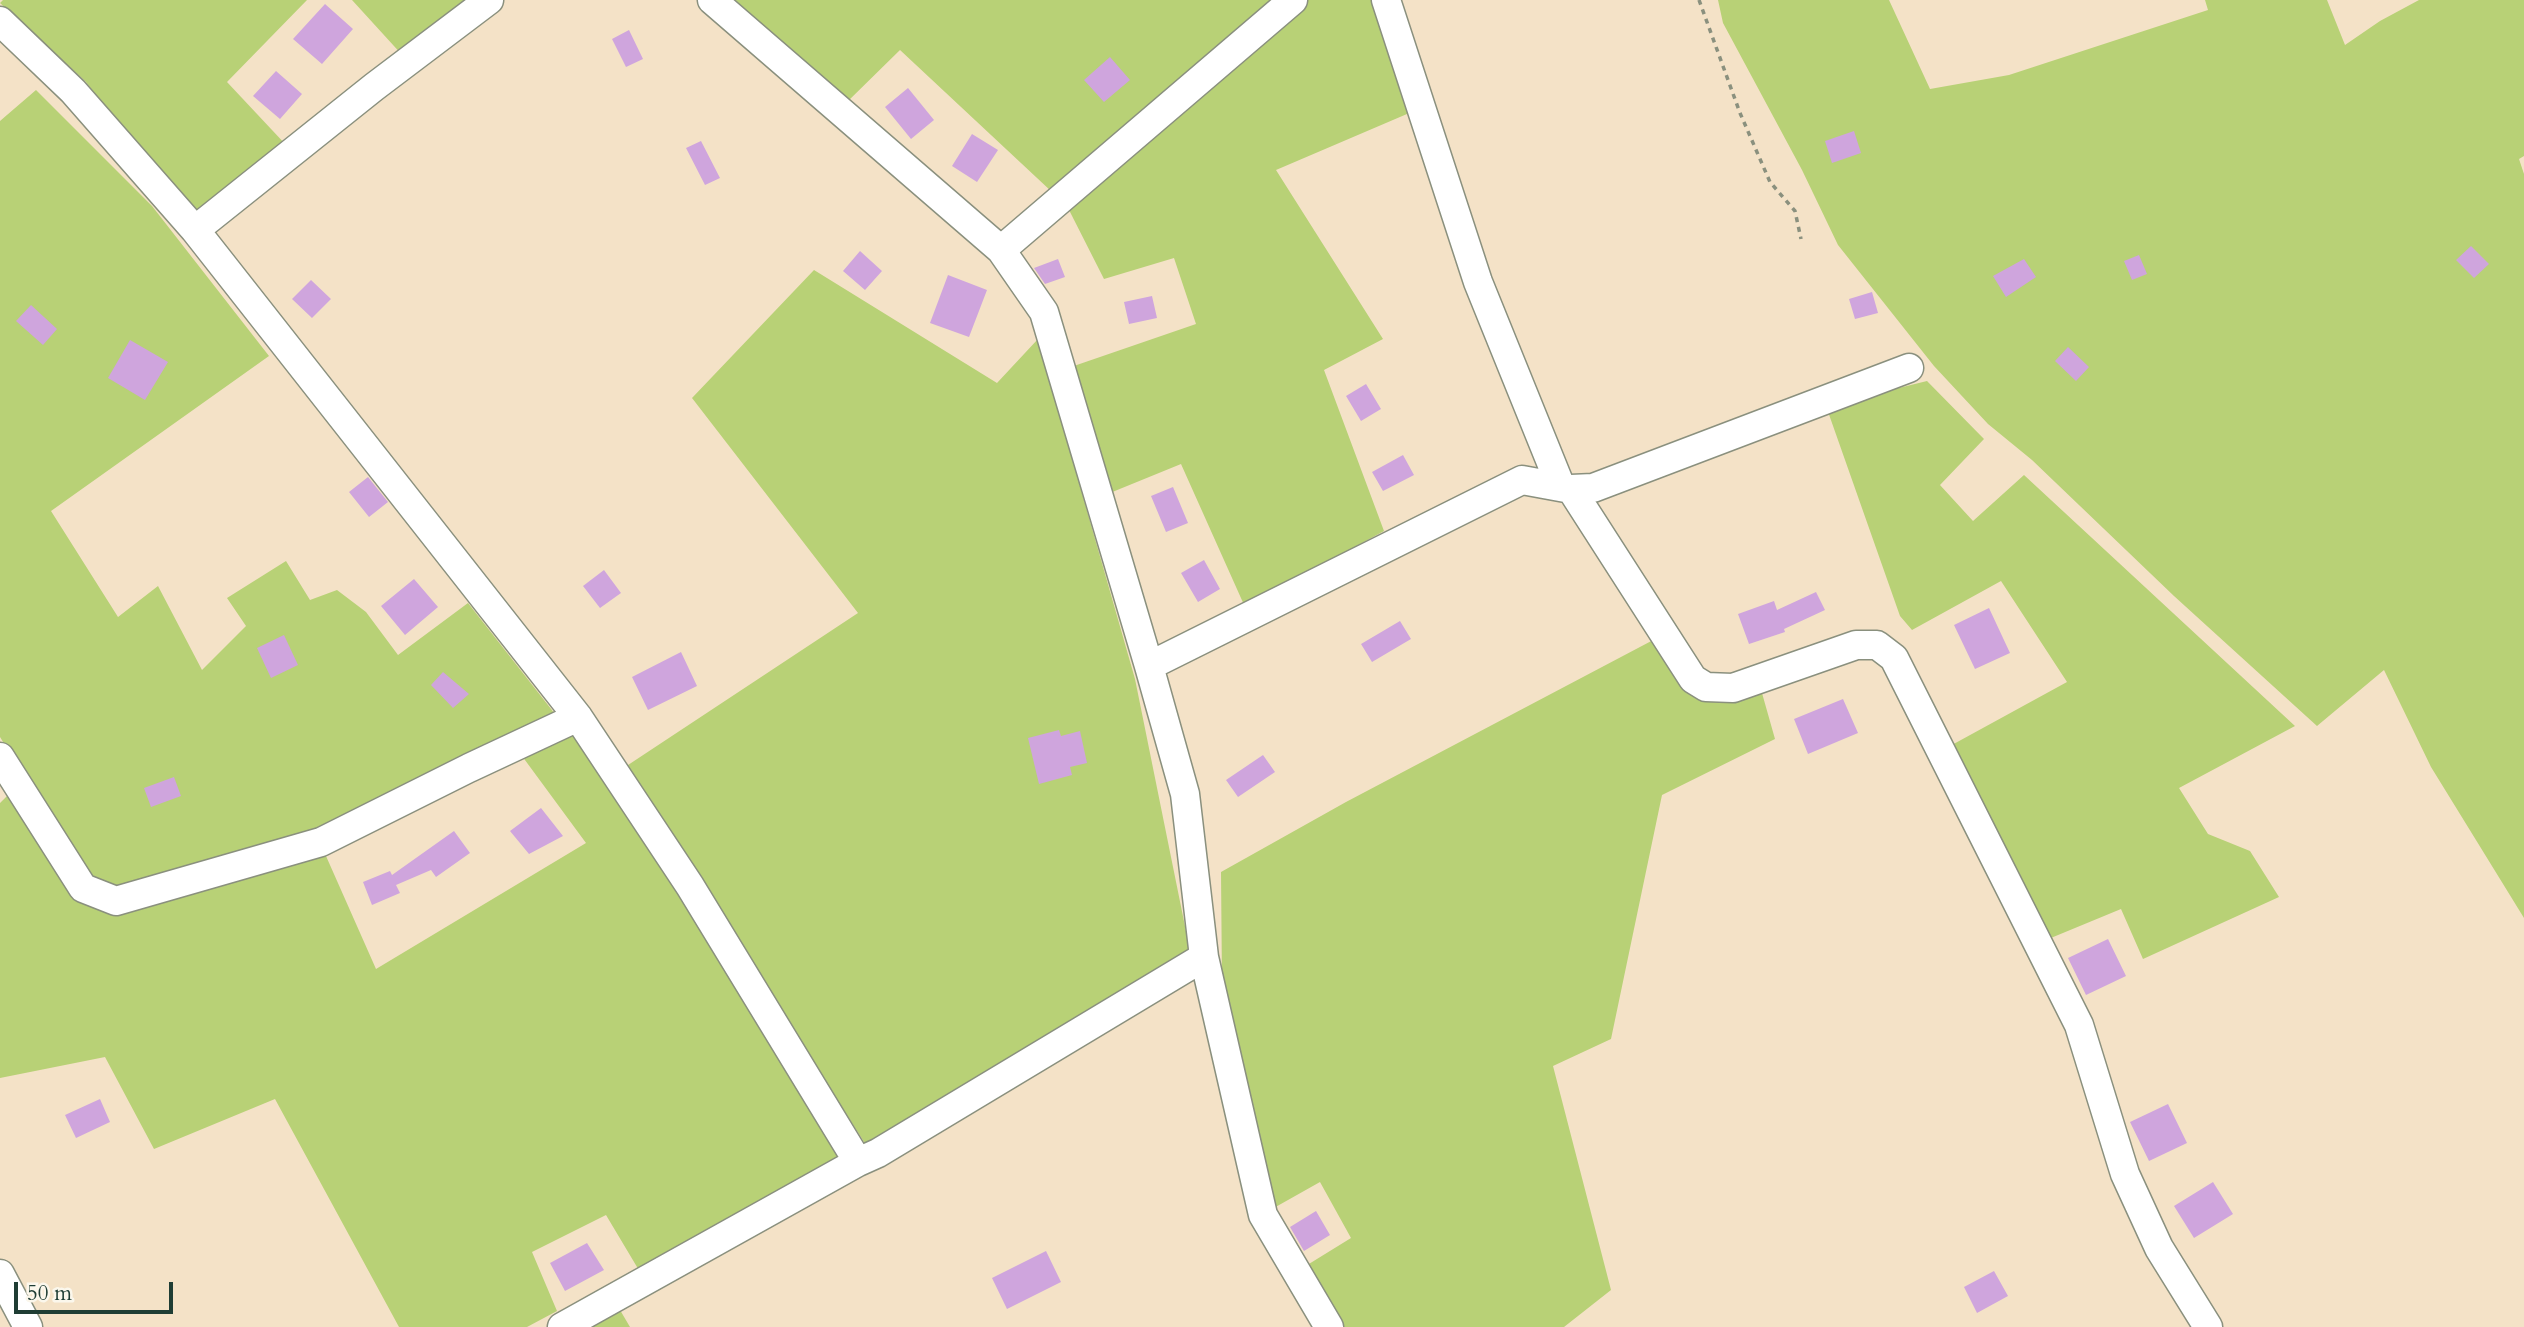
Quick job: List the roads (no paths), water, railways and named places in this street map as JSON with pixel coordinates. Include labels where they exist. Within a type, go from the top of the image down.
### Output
[{"type":"street","points":[[195,230],[374,87],[489,0]]},
{"type":"street","points":[[712,0],[1000,250],[1044,312],[1150,666],[1185,794],[1205,957],[1263,1214],[1329,1327]]},
{"type":"street","points":[[1000,250],[1293,0]]},
{"type":"street","points":[[1386,0],[1478,282],[1566,488],[1693,679],[1706,687],[1733,688],[1856,645],[1877,645],[1894,658],[2078,1025],[2125,1174],[2159,1248],[2208,1327]]},
{"type":"street","points":[[0,22],[73,91],[195,230],[578,717],[690,886],[858,1162]]},
{"type":"street","points":[[1150,666],[1522,480],[1566,488],[1592,488],[1909,368]]},
{"type":"street","points":[[0,757],[83,888],[116,901],[321,842],[578,717]]},
{"type":"street","points":[[562,1327],[878,1153],[1205,957]]},
{"type":"street","points":[[0,1274],[28,1327]]}]
